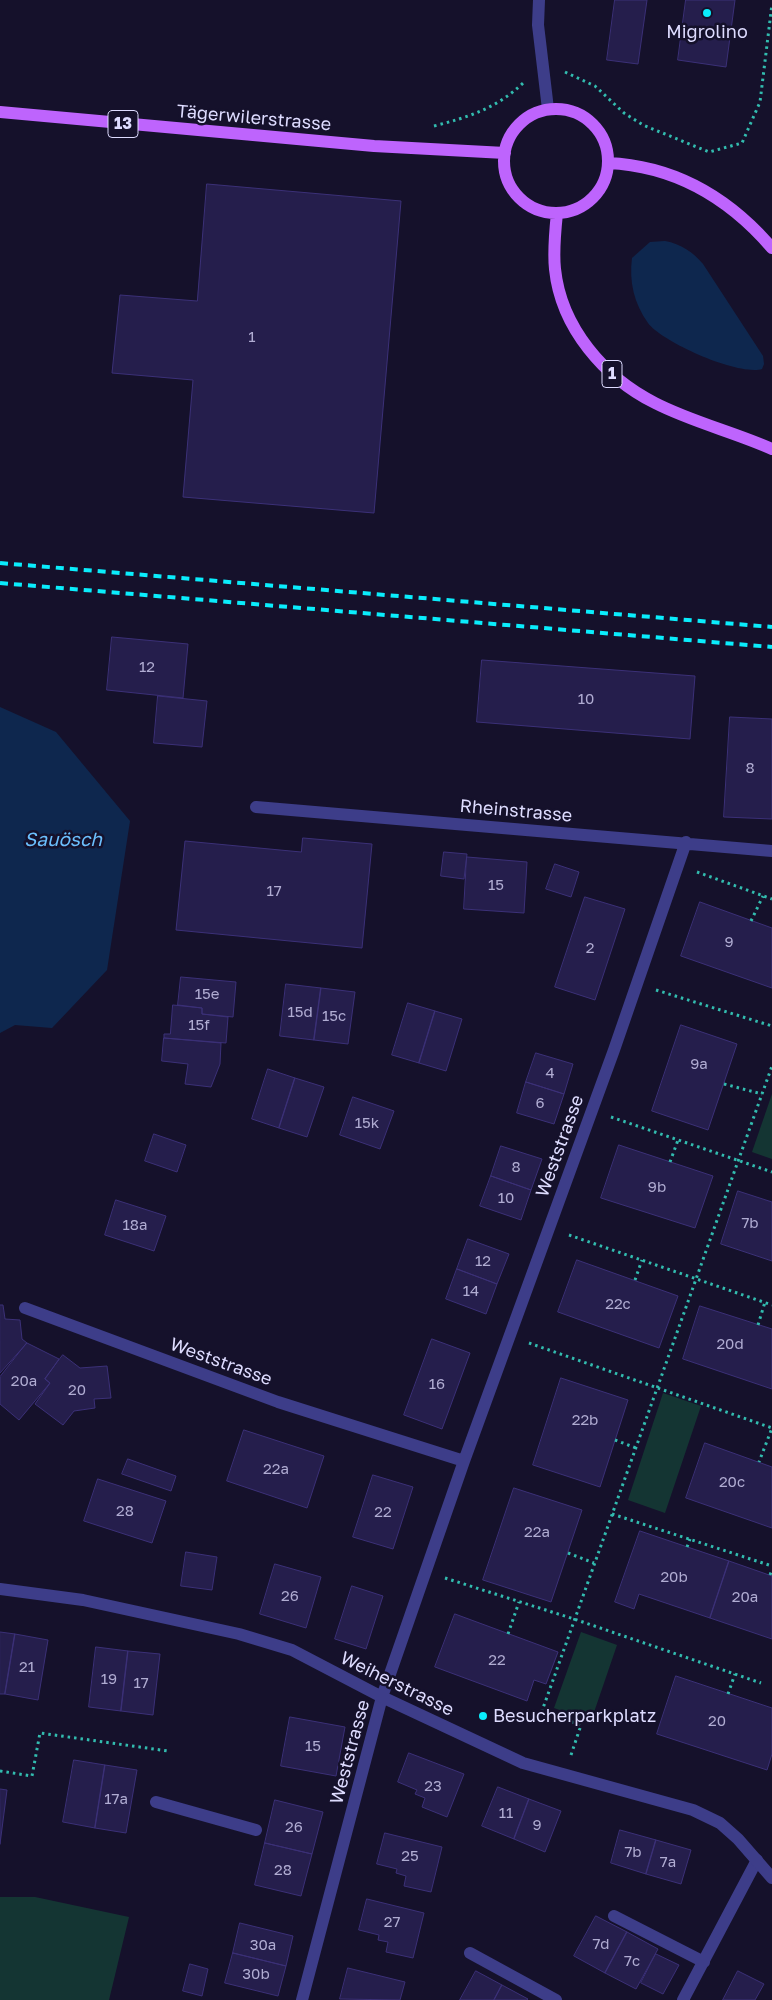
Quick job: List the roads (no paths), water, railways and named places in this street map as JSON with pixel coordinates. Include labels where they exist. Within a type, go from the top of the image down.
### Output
[{"type":"main road","points":[[548,109],[566,110],[584,117],[597,128],[606,145],[608,163],[605,178],[598,192],[586,203],[572,210],[557,213],[539,210],[523,201],[512,188],[505,171],[504,153],[509,137],[519,124],[532,114],[548,109]]},
{"type":"main road","name":"Tägerwilerstrasse","points":[[0,112],[364,145],[504,153]]},
{"type":"main road","points":[[608,163],[631,164],[661,172],[686,180],[714,194],[740,214],[772,248]]},
{"type":"main road","name":"1","points":[[557,213],[554,251],[558,286],[568,317],[594,356],[624,386],[657,404],[772,448]]},
{"type":"street","points":[[539,0],[538,25],[548,109]]},
{"type":"street","name":"Rheinstrasse","points":[[256,807],[686,842],[772,851]]},
{"type":"street","name":"Weststrasse","points":[[302,2000],[382,1697],[464,1461],[592,1111],[686,842]]},
{"type":"street","name":"Weststrasse","points":[[25,1308],[278,1402],[464,1461]]},
{"type":"street","name":"Weiherstrasse","points":[[0,1589],[83,1600],[238,1634],[292,1650],[382,1697],[523,1763],[694,1810],[720,1823],[772,1878]]},
{"type":"street","points":[[156,1802],[256,1830]]},
{"type":"street","points":[[683,2000],[757,1860]]},
{"type":"street","points":[[614,1916],[704,1962]]},
{"type":"street","points":[[470,1953],[556,2000]]},
{"type":"water","points":[[665,241],[686,249],[703,264],[763,356],[764,364],[762,369],[751,370],[736,367],[701,356],[668,339],[648,323],[639,308],[632,284],[632,258],[650,242]]},
{"type":"water","name":"Sauösch","points":[[0,707],[56,732],[130,821],[107,970],[52,1028],[15,1025],[0,1033]]},
{"type":"railway","points":[[0,563],[772,627]]},
{"type":"railway","points":[[0,583],[772,647]]},
{"type":"place","name":"Migrolino","points":[[707,13]]},
{"type":"place","name":"Besucherparkplatz","points":[[483,1716]]}]
